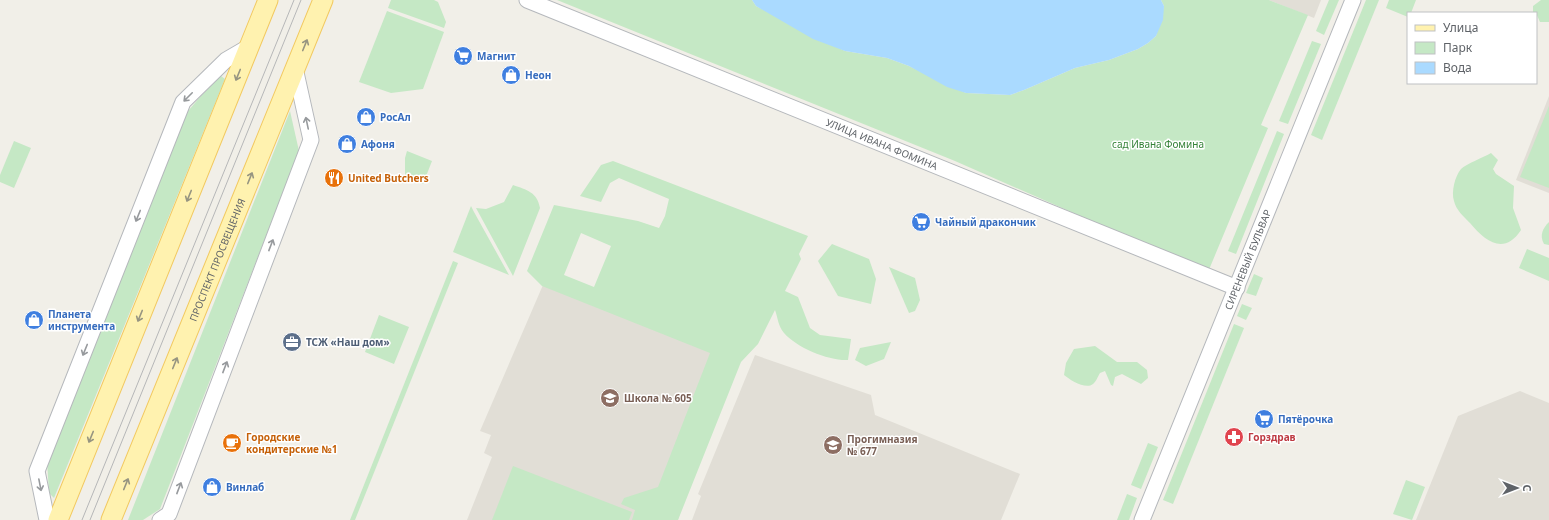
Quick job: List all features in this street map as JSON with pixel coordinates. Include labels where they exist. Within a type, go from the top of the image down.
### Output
[{"type":"main road","points":[[58,520],[268,0]]},
{"type":"main road","name":"ПРОСПЕКТ ПРОСВЕЩЕНИЯ","points":[[111,520],[323,0]]},
{"type":"street","name":"УЛИЦА ИВАНА ФОМИНА","points":[[527,0],[1237,288]]},
{"type":"street","name":"СИРЕНЕВЫЙ БУЛЬВАР","points":[[1142,520],[1353,0]]},
{"type":"street","points":[[47,520],[37,471],[183,102],[226,60],[250,46]]},
{"type":"street","points":[[160,520],[169,514],[311,140],[295,68]]},
{"type":"shaded area","points":[[1269,0],[1321,0],[1314,18]]},
{"type":"shaded area","points":[[1549,96],[1549,193],[1516,180]]},
{"type":"shaded area","name":"Школа № 605","points":[[549,271],[729,340],[678,520],[467,520],[492,457],[484,453],[491,435],[480,431]]},
{"type":"shaded area","name":"Прогимназия № 677","points":[[755,355],[871,395],[875,415],[1020,474],[1001,520],[692,520],[701,496],[698,494]]},
{"type":"shaded area","points":[[1520,391],[1549,403],[1549,520],[1416,520],[1458,416]]},
{"type":"green space","points":[[391,0],[434,0],[438,2],[446,22],[444,28],[388,8]]},
{"type":"green space","name":"сад Ивана Фомина","points":[[557,0],[752,0],[756,6],[845,51],[887,58],[909,66],[966,93],[1010,95],[1075,68],[1109,60],[1138,49],[1148,43],[1156,36],[1164,6],[1161,0],[1269,0],[1308,15],[1261,125],[1268,128],[1208,272],[955,161]]},
{"type":"green space","points":[[1329,0],[1339,0],[1324,35],[1316,31]]},
{"type":"green space","points":[[1366,0],[1379,0],[1322,140],[1311,135]]},
{"type":"green space","points":[[1389,0],[1416,0],[1411,12],[1407,12],[1407,17],[1386,8]]},
{"type":"green space","points":[[1541,0],[1549,0],[1549,22],[1540,22],[1537,12],[1533,12],[1533,6]]},
{"type":"green space","points":[[387,11],[444,32],[423,89],[391,93],[359,82]]},
{"type":"green space","points":[[1312,41],[1321,44],[1288,124],[1279,121]]},
{"type":"green space","points":[[221,76],[225,79],[54,498],[49,493],[47,461],[183,117]]},
{"type":"green space","points":[[1549,106],[1549,188],[1520,177]]},
{"type":"green space","points":[[290,111],[299,151],[160,509],[143,520],[128,520]]},
{"type":"green space","points":[[1277,131],[1284,134],[1236,254],[1228,251]]},
{"type":"green space","points":[[14,141],[31,148],[14,188],[0,182],[0,175]]},
{"type":"green space","points":[[407,151],[432,161],[423,184],[405,178],[405,158]]},
{"type":"green space","points":[[1491,153],[1498,160],[1493,169],[1496,174],[1514,186],[1513,208],[1521,230],[1515,238],[1501,244],[1488,240],[1476,230],[1458,210],[1453,197],[1454,184],[1461,169]]},
{"type":"green space","points":[[613,161],[808,236],[799,254],[801,259],[785,291],[798,297],[810,328],[820,335],[851,339],[848,360],[840,360],[823,356],[797,344],[790,339],[779,325],[775,310],[758,344],[741,362],[678,520],[632,520],[635,510],[621,504],[624,498],[658,487],[710,353],[542,286],[527,271],[554,205],[638,221],[659,228],[665,216],[669,199],[619,178],[610,183],[601,202],[580,196],[601,165]],"holes":[[[581,233],[611,246],[594,287],[564,275]]]},
{"type":"green space","points":[[513,185],[531,192],[539,203],[540,208],[513,276],[476,208],[486,209],[504,202]]},
{"type":"green space","points":[[471,206],[474,212],[509,275],[453,252]]},
{"type":"green space","points":[[1549,222],[1549,245],[1544,244],[1542,235],[1543,229]]},
{"type":"green space","points":[[832,244],[869,259],[876,279],[871,304],[838,296],[818,261]]},
{"type":"green space","points":[[1527,249],[1549,258],[1549,281],[1519,268]]},
{"type":"green space","points":[[453,261],[458,263],[355,520],[350,520]]},
{"type":"green space","points":[[889,267],[915,278],[920,300],[915,311],[909,313]]},
{"type":"green space","points":[[1254,274],[1263,278],[1256,296],[1246,293]]},
{"type":"green space","points":[[1242,304],[1252,308],[1246,320],[1237,316]]},
{"type":"green space","points":[[379,315],[409,327],[394,364],[365,352]]},
{"type":"green space","points":[[1234,324],[1244,328],[1173,504],[1163,500]]},
{"type":"green space","points":[[891,342],[884,359],[866,366],[855,360],[860,348]]},
{"type":"green space","points":[[1095,346],[1117,362],[1137,362],[1147,370],[1148,378],[1141,384],[1122,374],[1115,377],[1113,386],[1111,385],[1105,371],[1100,373],[1093,384],[1086,386],[1074,382],[1064,375],[1066,363],[1074,349]]},
{"type":"green space","points":[[1148,443],[1158,447],[1141,489],[1131,485]]},
{"type":"green space","points":[[513,466],[632,512],[629,520],[492,520]]},
{"type":"green space","points":[[1406,480],[1425,487],[1412,520],[1393,514]]},
{"type":"green space","points":[[1127,494],[1137,498],[1129,520],[1117,520]]},
{"type":"water","points":[[752,0],[1161,0],[1164,6],[1163,20],[1156,36],[1138,49],[1109,60],[1075,68],[1010,95],[966,93],[947,87],[909,66],[887,58],[845,51],[813,39],[756,6]]},
{"type":"tram line","points":[[82,520],[294,0]]},
{"type":"tram line","points":[[90,520],[301,0]]},
{"type":"place","name":"Магнит","points":[[463,56]]},
{"type":"place","name":"Неон","points":[[511,75]]},
{"type":"place","name":"РосАл","points":[[366,117]]},
{"type":"place","name":"Афоня","points":[[347,144]]},
{"type":"place","name":"United Butchers","points":[[334,178]]},
{"type":"place","name":"Чайный дракончик","points":[[921,222]]},
{"type":"place","name":"Планета инструмента","points":[[34,320]]},
{"type":"place","name":"ТСЖ «Наш дом»","points":[[292,342]]},
{"type":"place","name":"Школа № 605","points":[[610,398]]},
{"type":"place","name":"Пятёрочка","points":[[1264,419]]},
{"type":"place","name":"Горздрав","points":[[1234,437]]},
{"type":"place","name":"Городские кондитерские №1","points":[[232,443]]},
{"type":"place","name":"Прогимназия № 677","points":[[833,445]]},
{"type":"place","name":"Винлаб","points":[[212,487]]}]
